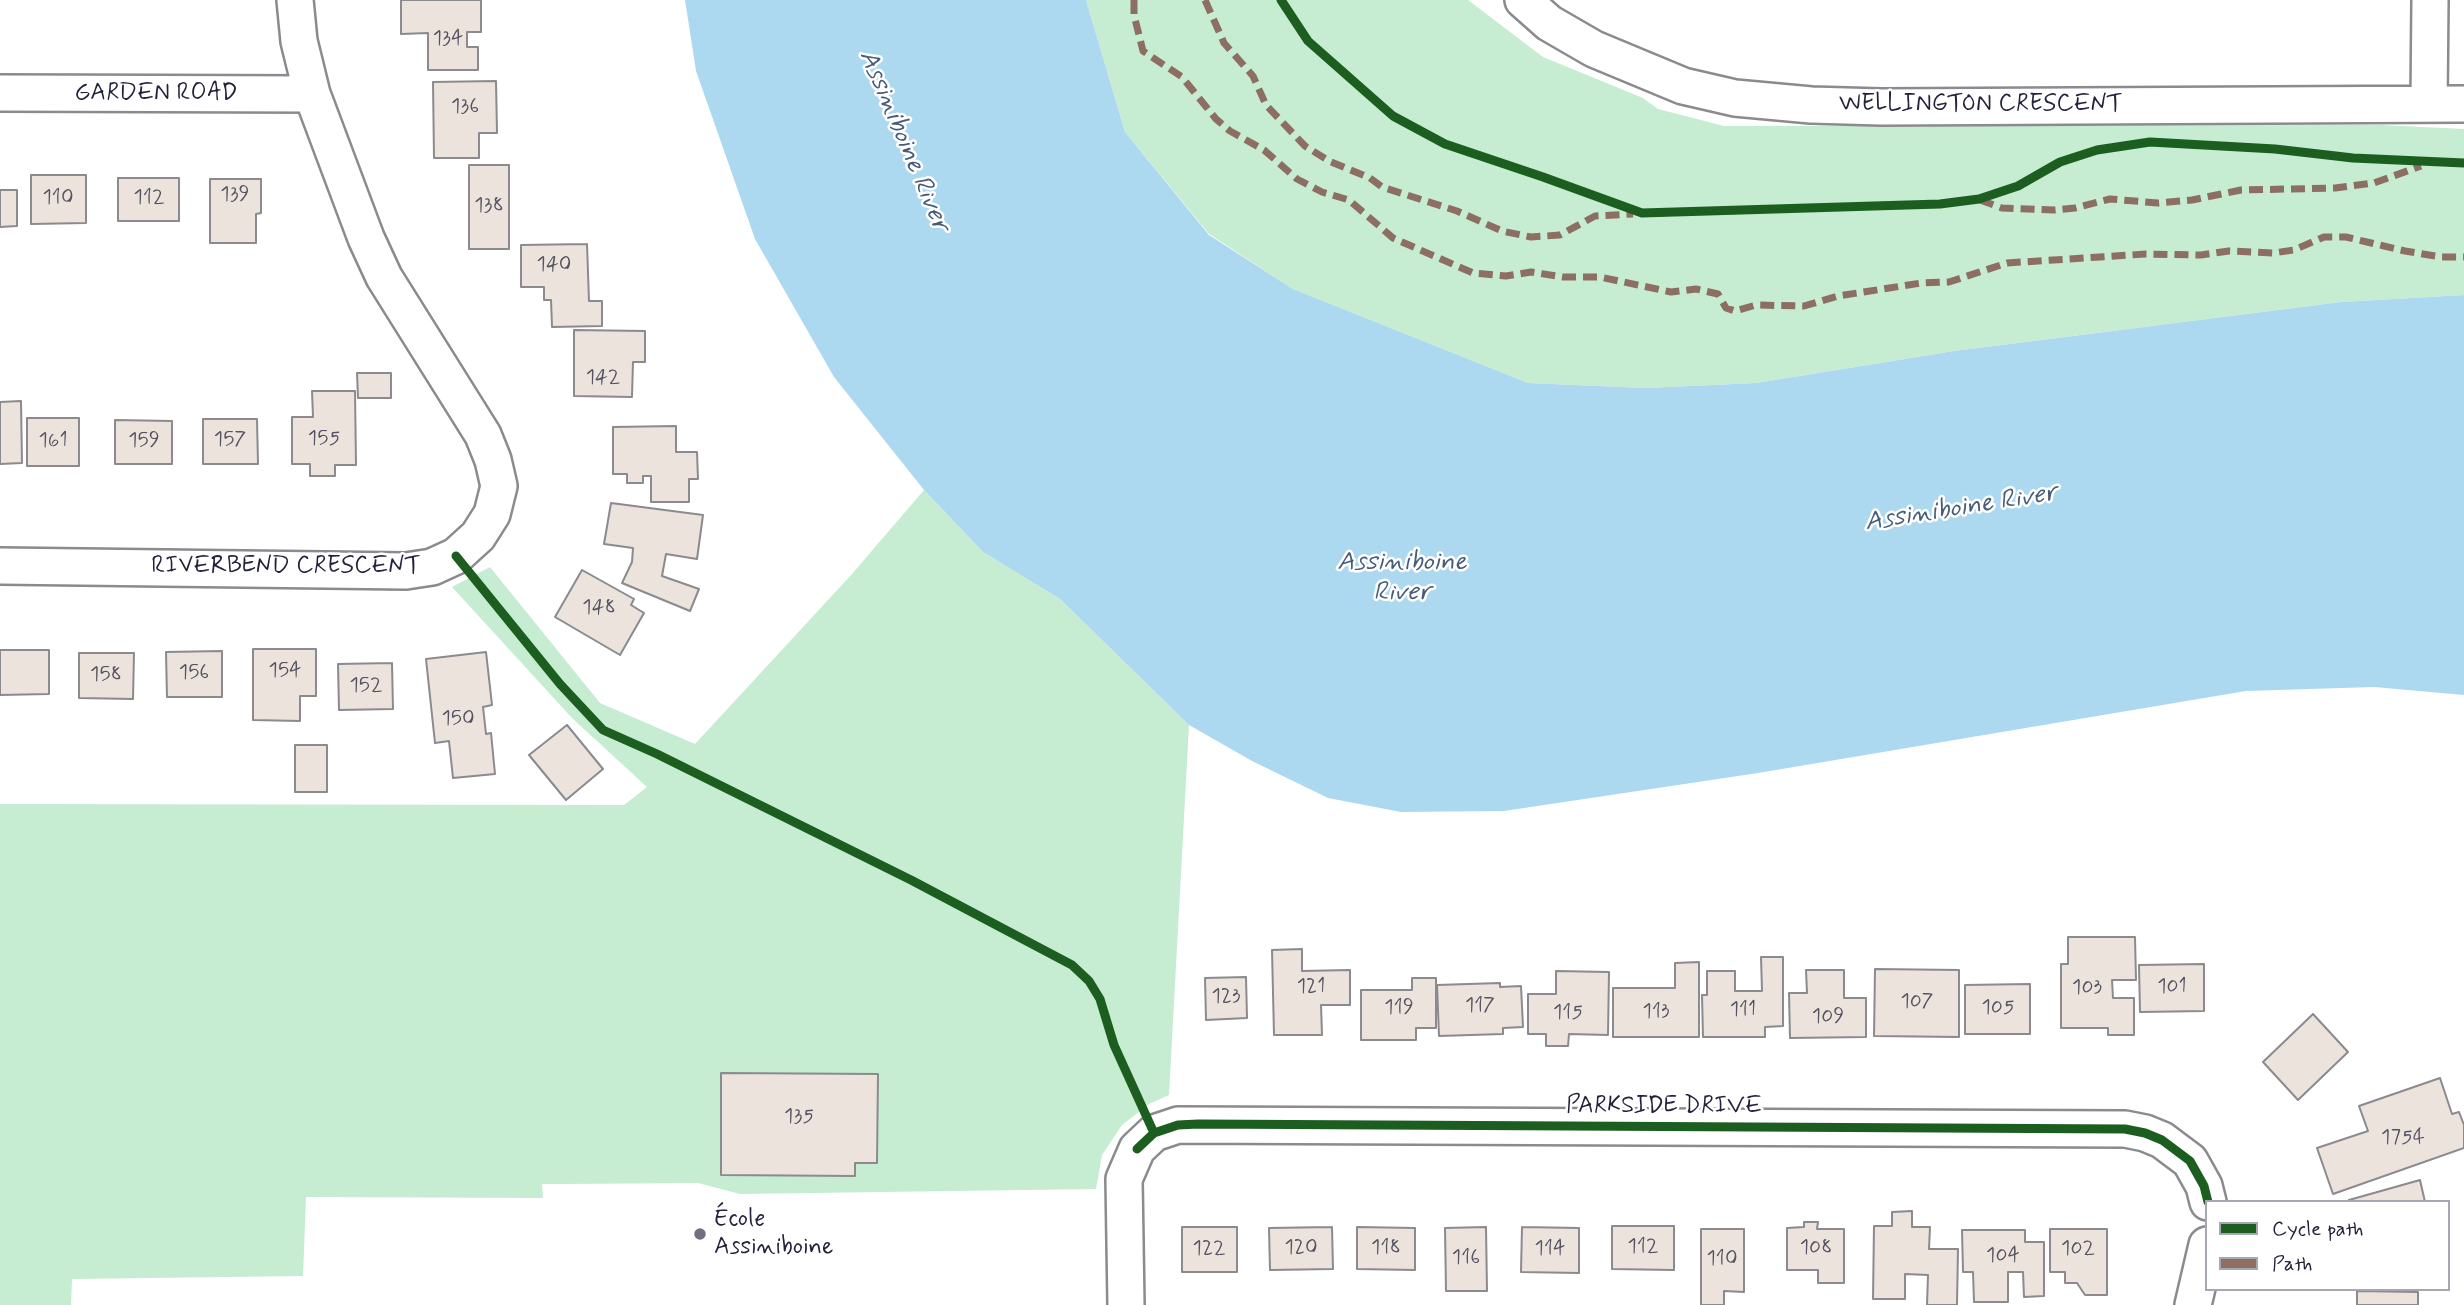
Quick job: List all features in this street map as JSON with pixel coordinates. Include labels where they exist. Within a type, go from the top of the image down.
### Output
[{"type":"street","name":"RIVERBEND CRESCENT","points":[[0,566],[406,570],[432,567],[456,556],[478,536],[492,514],[499,486],[494,460],[483,435],[384,276],[366,238],[312,94],[299,41],[295,0]]},
{"type":"street","name":"WELLINGTON CRESCENT","points":[[1523,0],[1549,23],[1594,49],[1684,86],[1735,98],[1811,105],[1881,107],[2464,104]]},
{"type":"street","points":[[2429,103],[2430,0]]},
{"type":"street","name":"GARDEN ROAD","points":[[0,93],[312,94]]},
{"type":"street","name":"PARKSIDE DRIVE","points":[[1126,1305],[1124,1179],[1137,1149],[1154,1133],[1178,1125],[2125,1129],[2162,1140],[2190,1161],[2204,1186],[2208,1200]]},
{"type":"street","points":[[2193,1305],[2205,1254]]},
{"type":"green space","points":[[1086,0],[1468,0],[1543,57],[1643,98],[1658,109],[1724,126],[2382,125],[2464,129],[2464,295],[2341,302],[1954,351],[1756,383],[1646,388],[1528,383],[1293,289],[1209,234],[1125,132]]},
{"type":"green space","points":[[924,490],[983,552],[1060,599],[1189,725],[1169,1095],[1149,1104],[1122,1125],[1102,1155],[1096,1189],[740,1194],[698,1183],[542,1184],[543,1198],[306,1197],[303,1276],[72,1279],[71,1305],[0,1305],[0,804],[624,805],[647,787],[572,718],[452,587],[490,567],[600,703],[695,744],[852,574]]},
{"type":"water","name":"Assiniboine River","points":[[685,0],[1086,0],[1125,132],[1209,235],[1293,289],[1528,383],[1646,388],[1756,383],[1954,351],[2341,302],[2464,295],[2464,695],[2374,687],[2246,691],[1758,773],[1504,811],[1401,812],[1328,798],[1252,761],[1189,725],[1060,599],[983,552],[924,490],[834,377],[755,239],[696,71]]},
{"type":"building","points":[[401,0],[481,0],[481,32],[467,32],[467,47],[478,47],[478,70],[428,70],[428,33],[401,34]]},
{"type":"building","points":[[496,81],[497,133],[479,133],[479,158],[434,158],[433,82]]},
{"type":"building","points":[[469,165],[509,165],[509,249],[469,249]]},
{"type":"building","points":[[31,175],[86,175],[86,223],[31,224]]},
{"type":"building","points":[[118,178],[179,178],[179,221],[118,221]]},
{"type":"building","points":[[210,179],[261,179],[261,213],[256,214],[256,243],[210,243]]},
{"type":"building","points":[[0,190],[17,190],[17,226],[0,227]]},
{"type":"building","points":[[587,244],[589,301],[602,301],[602,326],[552,327],[551,300],[544,300],[544,287],[521,287],[521,245]]},
{"type":"building","points":[[574,330],[645,331],[645,362],[633,362],[632,397],[574,396]]},
{"type":"building","points":[[357,373],[391,373],[391,398],[358,398]]},
{"type":"building","points":[[312,391],[355,391],[356,465],[335,465],[335,476],[310,476],[310,464],[292,464],[292,417],[313,417]]},
{"type":"building","points":[[21,401],[22,463],[0,464],[0,402]]},
{"type":"building","points":[[27,418],[79,418],[79,466],[27,466]]},
{"type":"building","points":[[203,419],[257,419],[258,464],[203,464]]},
{"type":"building","points":[[115,420],[172,421],[172,464],[115,464]]},
{"type":"building","points":[[676,426],[676,452],[697,452],[698,479],[689,479],[689,502],[651,502],[651,476],[643,476],[643,483],[627,483],[627,474],[613,474],[613,427]]},
{"type":"building","points":[[611,503],[703,515],[697,559],[666,554],[662,576],[699,589],[690,611],[622,583],[632,562],[633,548],[604,544]]},
{"type":"building","points":[[582,570],[634,599],[631,605],[644,613],[620,655],[555,617]]},
{"type":"building","points":[[253,649],[316,649],[316,696],[300,696],[300,721],[253,720]]},
{"type":"building","points":[[0,650],[49,650],[49,694],[0,695]]},
{"type":"building","points":[[222,651],[222,697],[167,697],[166,652]]},
{"type":"building","points":[[486,652],[492,705],[483,707],[486,734],[491,733],[495,774],[453,778],[449,741],[435,743],[426,659]]},
{"type":"building","points":[[79,653],[134,653],[133,699],[79,698]]},
{"type":"building","points":[[392,663],[393,709],[339,710],[338,664]]},
{"type":"building","points":[[567,725],[603,769],[566,800],[529,755]]},
{"type":"building","points":[[295,745],[327,745],[327,792],[295,792]]},
{"type":"building","points":[[2068,937],[2135,937],[2136,980],[2112,980],[2113,998],[2134,998],[2134,1035],[2108,1035],[2108,1028],[2061,1028],[2061,964],[2068,964]]},
{"type":"building","points":[[1302,949],[1302,971],[1350,970],[1350,1005],[1321,1005],[1322,1035],[1274,1035],[1272,950]]},
{"type":"building","points":[[1761,957],[1783,957],[1783,1026],[1765,1027],[1765,1037],[1703,1037],[1702,995],[1707,995],[1707,971],[1735,971],[1735,991],[1762,991]]},
{"type":"building","points":[[1699,962],[1699,1037],[1613,1037],[1613,988],[1675,988],[1675,963]]},
{"type":"building","points":[[2204,964],[2204,1011],[2140,1012],[2139,965]]},
{"type":"building","points":[[1875,969],[1959,970],[1959,1037],[1874,1036]]},
{"type":"building","points":[[1806,970],[1844,970],[1844,998],[1866,998],[1866,1037],[1790,1038],[1789,993],[1807,993]]},
{"type":"building","points":[[1556,971],[1609,972],[1608,1035],[1569,1034],[1568,1046],[1546,1046],[1546,1034],[1528,1034],[1528,994],[1556,994]]},
{"type":"building","points":[[1246,977],[1247,1018],[1206,1020],[1205,978]]},
{"type":"building","points":[[1412,978],[1436,978],[1436,1028],[1416,1028],[1416,1040],[1361,1040],[1361,990],[1412,990]]},
{"type":"building","points":[[1500,983],[1500,987],[1521,986],[1523,1027],[1503,1028],[1503,1034],[1439,1036],[1437,985]]},
{"type":"building","points":[[2030,984],[2030,1034],[1965,1034],[1965,985]]},
{"type":"building","points":[[2313,1014],[2348,1052],[2298,1100],[2263,1062]]},
{"type":"building","points":[[721,1073],[878,1074],[877,1163],[855,1163],[855,1176],[721,1175]]},
{"type":"building","points":[[2440,1078],[2452,1114],[2459,1112],[2464,1125],[2464,1148],[2333,1194],[2317,1148],[2368,1131],[2359,1106]]},
{"type":"building","points":[[2420,1180],[2425,1200],[2349,1200]]},
{"type":"building","points":[[1912,1211],[1912,1227],[1930,1227],[1929,1249],[1958,1249],[1957,1305],[1927,1305],[1928,1275],[1905,1274],[1905,1299],[1873,1299],[1874,1226],[1892,1226],[1892,1212]]},
{"type":"building","points":[[1804,1222],[1818,1222],[1817,1229],[1844,1229],[1844,1283],[1818,1283],[1818,1270],[1787,1270],[1787,1228],[1804,1227]]},
{"type":"building","points":[[1612,1226],[1674,1226],[1674,1270],[1612,1269]]},
{"type":"building","points":[[1182,1227],[1237,1227],[1237,1272],[1182,1272]]},
{"type":"building","points":[[1332,1227],[1333,1269],[1270,1270],[1269,1228]]},
{"type":"building","points":[[1357,1227],[1415,1228],[1415,1270],[1357,1269]]},
{"type":"building","points":[[1486,1227],[1487,1291],[1446,1291],[1445,1228]]},
{"type":"building","points":[[1522,1227],[1579,1228],[1579,1273],[1521,1272]]},
{"type":"building","points":[[1701,1229],[1744,1229],[1744,1292],[1724,1291],[1724,1305],[1701,1305]]},
{"type":"building","points":[[2050,1229],[2107,1229],[2107,1295],[2085,1295],[2077,1283],[2065,1283],[2065,1272],[2050,1272]]},
{"type":"building","points":[[1962,1230],[2025,1230],[2025,1242],[2044,1242],[2044,1296],[2024,1297],[2023,1272],[2008,1272],[2008,1302],[1974,1302],[1973,1272],[1963,1272]]},
{"type":"building","points":[[2357,1291],[2418,1292],[2418,1305],[2357,1305]]},
{"type":"marked path","points":[[1134,0],[1134,15],[1143,51],[1182,77],[1216,119],[1230,131],[1264,150],[1297,179],[1322,192],[1349,200],[1393,238],[1473,273],[1506,276],[1531,272],[1563,277],[1600,277],[1671,292],[1696,289],[1718,294],[1726,308],[1735,311],[1756,305],[1804,306],[1838,296],[1921,283],[1949,282],[2007,263],[2146,254],[2201,255],[2229,251],[2273,253],[2294,250],[2324,237],[2346,237],[2441,257],[2464,257]]},
{"type":"marked path","points":[[1205,0],[1224,43],[1253,76],[1266,105],[1305,146],[1329,161],[1370,178],[1382,187],[1457,211],[1502,231],[1531,237],[1560,235],[1595,216],[1633,214]]},
{"type":"marked path","points":[[1980,200],[2002,208],[2054,210],[2110,199],[2158,203],[2192,200],[2241,190],[2335,188],[2374,183],[2421,166]]},
{"type":"cycle path","points":[[1281,0],[1308,41],[1393,116],[1445,144],[1642,213],[1940,204],[1979,199],[2018,186],[2060,162],[2097,150],[2150,142],[2275,149],[2353,158],[2464,163]]},
{"type":"cycle path","points":[[456,556],[560,684],[603,730],[911,880],[1072,965],[1089,981],[1100,999],[1114,1045],[1154,1133]]},
{"type":"cycle path","points":[[1137,1149],[1154,1133],[1178,1125],[1198,1124],[2125,1129],[2162,1140],[2190,1161],[2204,1186],[2208,1200]]},
{"type":"place","name":"École Assiniboine","points":[[700,1234]]}]
